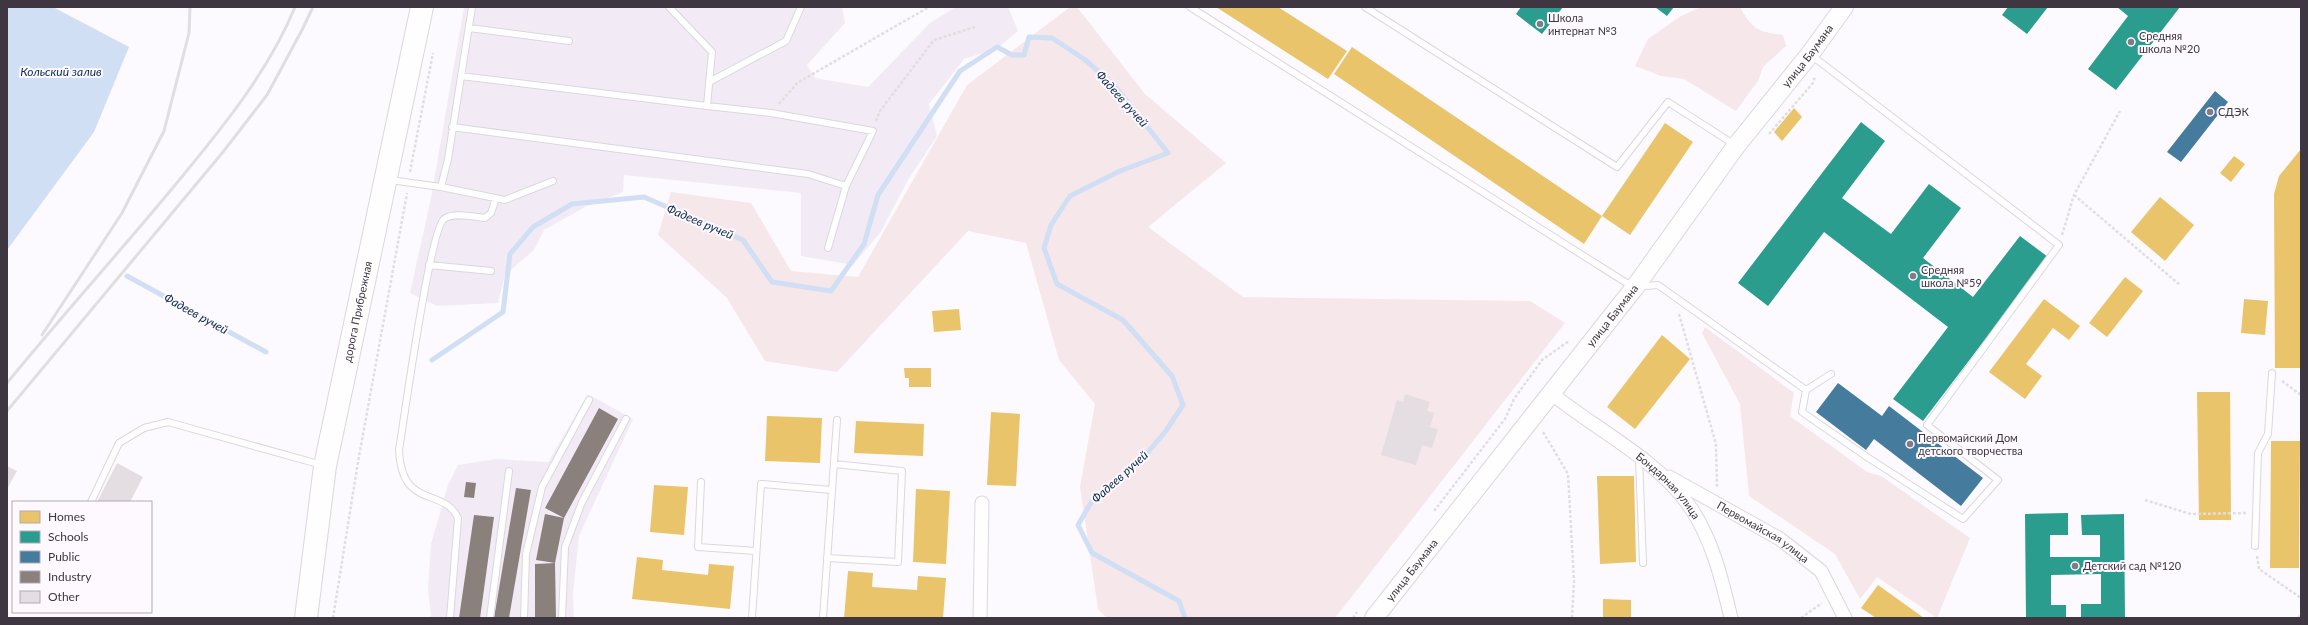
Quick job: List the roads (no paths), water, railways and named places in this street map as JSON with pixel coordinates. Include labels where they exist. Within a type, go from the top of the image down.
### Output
[{"type":"highway","name":"дорога Прибрежная","points":[[306,618],[325,466],[386,179],[419,12]]},
{"type":"street","name":"улица Баумана","points":[[1374,618],[1635,287],[1736,146],[1810,54],[1844,7]]},
{"type":"street","name":"Бондарная улица","points":[[1551,392],[1657,471],[1688,504],[1709,541],[1731,618]]},
{"type":"street","name":"Первомайская улица","points":[[1657,471],[1780,539],[1821,571],[1845,618]]},
{"type":"street","points":[[980,618],[982,503]]},
{"type":"lane","points":[[441,188],[448,159],[472,7]]},
{"type":"lane","points":[[669,7],[712,52],[708,106]]},
{"type":"lane","points":[[709,82],[786,41],[802,7]]},
{"type":"lane","points":[[1190,7],[1635,287],[1658,285],[1806,390]]},
{"type":"lane","points":[[1365,7],[1617,166],[1668,102],[1736,146]]},
{"type":"lane","points":[[469,28],[569,41]]},
{"type":"lane","points":[[1810,54],[2059,244],[1927,425],[1998,480],[1963,520],[1802,412],[1806,390],[1831,374]]},
{"type":"lane","points":[[461,76],[771,113],[873,131],[846,186],[828,248]]},
{"type":"lane","points":[[452,127],[808,174],[846,186]]},
{"type":"lane","points":[[386,179],[505,200],[553,181]]},
{"type":"lane","points":[[450,618],[458,518],[454,510],[447,505],[421,494],[410,486],[400,467],[399,450],[429,265],[439,223],[444,218],[452,216],[485,218],[491,213],[496,198]]},
{"type":"lane","points":[[429,265],[491,271]]},
{"type":"lane","points":[[2255,546],[2258,453],[2268,434],[2272,373]]},
{"type":"lane","points":[[524,618],[526,554],[542,487],[589,400]]},
{"type":"lane","points":[[562,618],[565,547],[582,502],[626,419]]},
{"type":"lane","points":[[822,618],[837,420]]},
{"type":"lane","points":[[91,501],[119,443],[144,428],[168,422],[325,466]]},
{"type":"lane","points":[[1639,457],[1643,563]]},
{"type":"lane","points":[[827,558],[898,562],[902,471],[834,464]]},
{"type":"lane","points":[[490,618],[509,471]]},
{"type":"lane","points":[[701,482],[698,547],[756,552]]},
{"type":"lane","points":[[752,618],[761,484],[832,490]]},
{"type":"water","name":"Кольский залив","points":[[7,7],[53,7],[129,47],[94,132],[7,250]]},
{"type":"waterway","name":"Фадеев ручей","points":[[432,360],[503,312],[510,254],[533,227],[572,204],[644,197],[743,240],[772,282],[831,291],[864,244],[878,195],[960,71],[997,47],[1012,55],[1024,55],[1029,37],[1052,38],[1084,59],[1114,85],[1168,153],[1120,171],[1070,196],[1051,225],[1044,248],[1057,284],[1123,320],[1172,376],[1183,405],[1165,432],[1143,458],[1092,501],[1078,525],[1092,553],[1179,601],[1185,618]]},
{"type":"waterway","name":"Фадеев ручей","points":[[127,276],[266,352]]},
{"type":"railway","points":[[42,335],[122,213],[164,131],[189,33],[190,7]]},
{"type":"railway","points":[[7,383],[163,199],[232,114],[273,52],[295,7]]},
{"type":"railway","points":[[7,411],[223,152],[267,95],[313,7]]},
{"type":"place","name":"Школа интернат №3","points":[[1540,24]]},
{"type":"place","name":"Средняя школа №20","points":[[2131,42]]},
{"type":"place","name":"СДЭК","points":[[2210,112]]},
{"type":"place","name":"Средняя школа №59","points":[[1913,276]]},
{"type":"place","name":"Первомайский Дом детского творчества","points":[[1910,444]]},
{"type":"place","name":"Детский сад №120","points":[[2075,566]]}]
